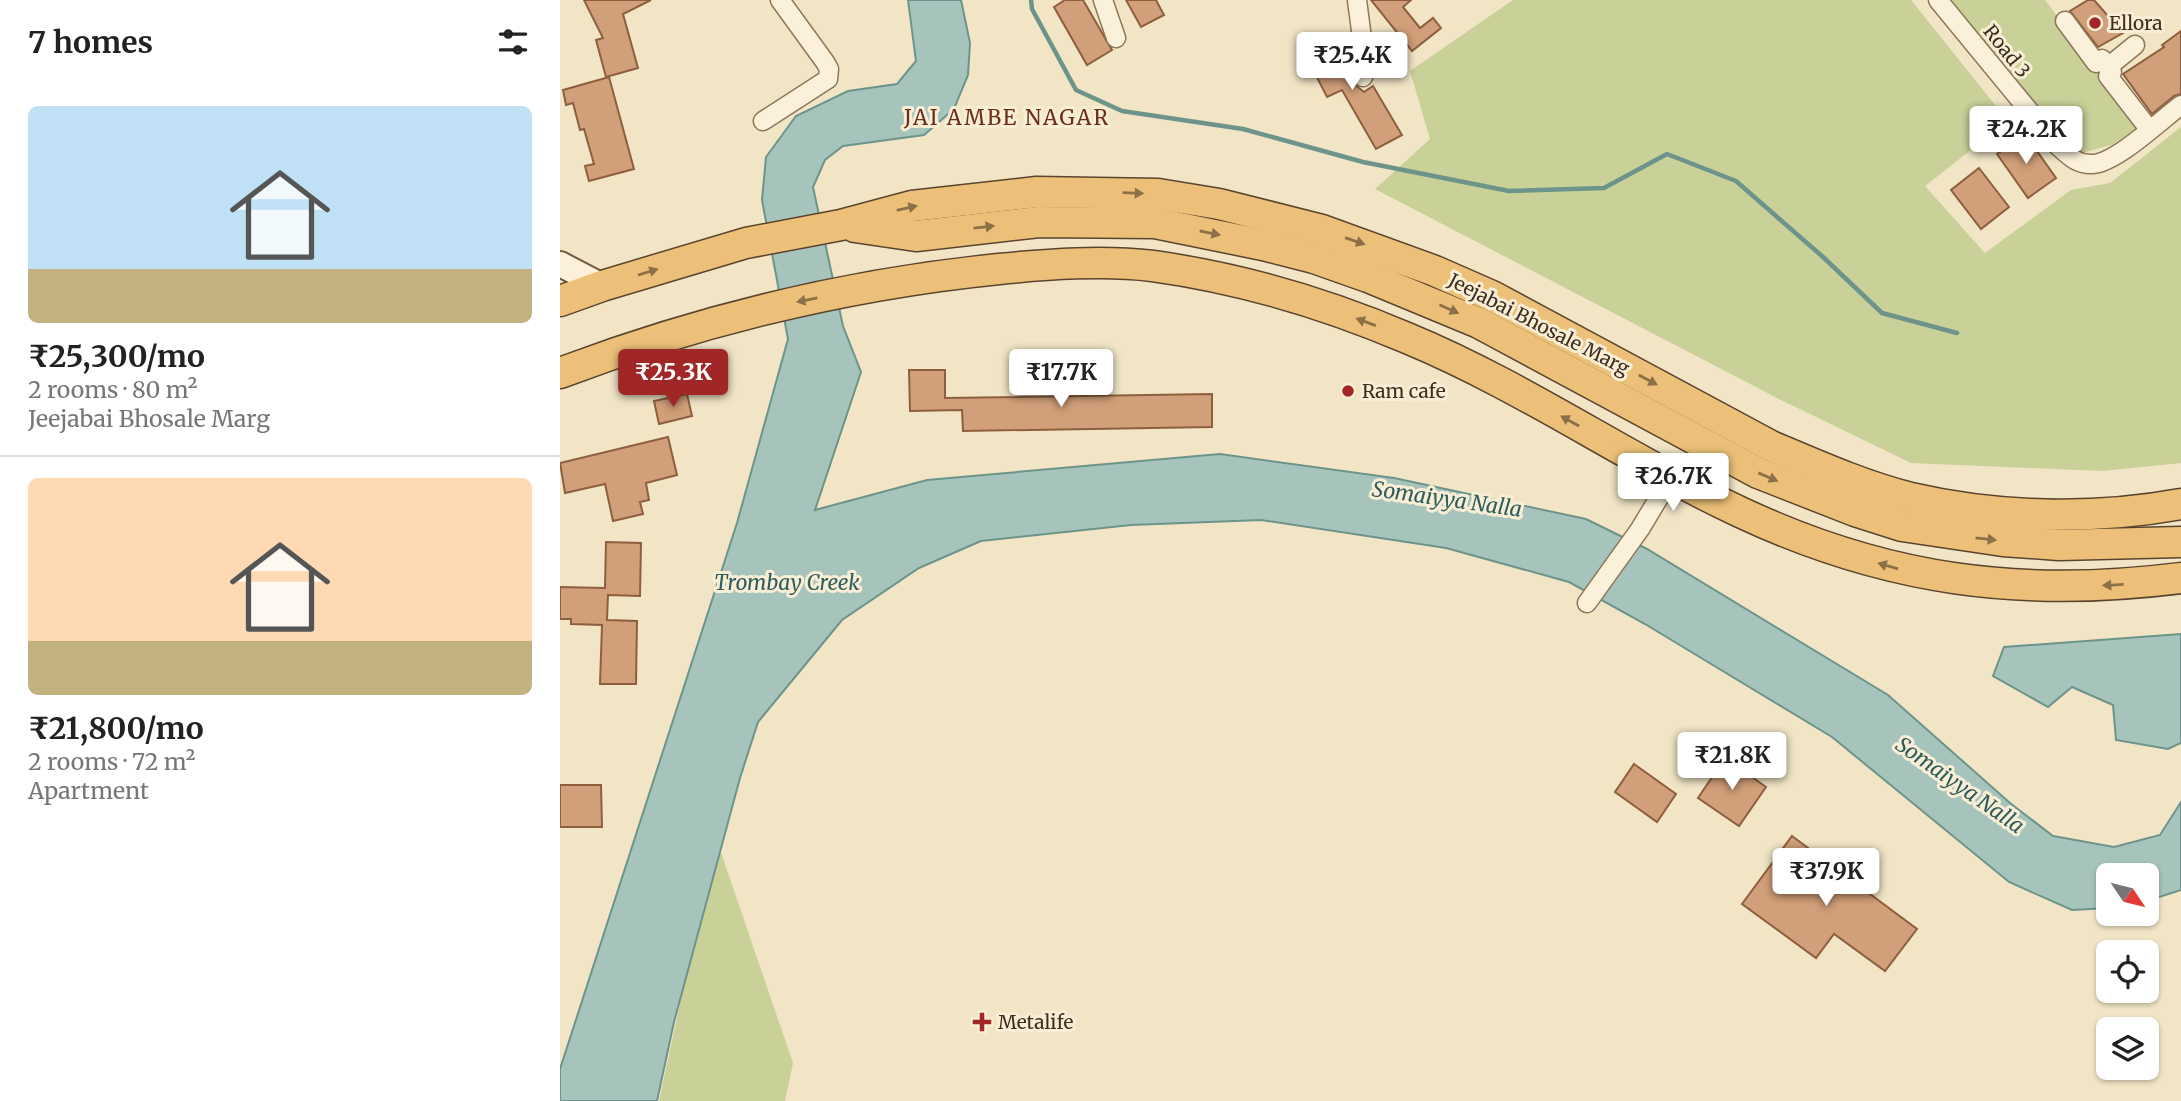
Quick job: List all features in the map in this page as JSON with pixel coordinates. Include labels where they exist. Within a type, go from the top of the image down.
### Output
[{"type":"highway","name":"Jeejabai Bhosale Marg","points":[[841,225],[912,206],[1037,192],[1158,194],[1219,204],[1322,230],[1435,271],[1492,296],[1771,446],[1819,467],[1910,497],[1956,506],[2061,515],[2116,513],[2181,504]]},
{"type":"highway","points":[[560,301],[746,243],[841,225],[916,236],[1039,222],[1155,223],[1314,258],[1434,303],[1479,323],[1758,473],[1808,494],[1902,526],[1951,536],[2059,545],[2181,542]]},
{"type":"highway","points":[[560,373],[618,351],[758,310],[921,278],[1041,265],[1150,266],[1252,286],[1301,299],[1354,318],[1461,362],[1740,512],[1792,534],[1892,568],[1943,578],[2057,588],[2122,585],[2181,578]]},
{"type":"main road","points":[[560,264],[602,286]]},
{"type":"street","points":[[763,121],[828,79],[829,69],[825,62],[780,0]]},
{"type":"street","points":[[1103,0],[1116,38]]},
{"type":"street","points":[[1357,0],[1366,69],[1363,77]]},
{"type":"street","name":"Road 3","points":[[1938,0],[2058,146],[2073,160],[2090,164],[2105,162],[2149,129]]},
{"type":"street","points":[[2065,21],[2096,63],[2102,59],[2112,72],[2108,76],[2149,129],[2181,105]]},
{"type":"street","points":[[2108,67],[2135,45]]},
{"type":"street","points":[[1589,600],[1640,529],[1672,476]]},
{"type":"green space","points":[[1513,0],[1911,0],[2008,121],[1925,186],[1985,253],[2071,190],[2110,183],[2181,127],[2181,463],[2103,471],[1911,463],[1779,399],[1375,189],[1430,139],[1410,71]]},
{"type":"green space","points":[[1948,0],[2045,0],[2141,127],[2111,145],[2075,155]]},
{"type":"green space","points":[[716,838],[793,1063],[785,1101],[659,1101]]},
{"type":"water","name":"Trombay Creek","points":[[908,0],[961,0],[970,43],[968,75],[954,109],[924,135],[843,146],[825,160],[813,187],[843,326],[861,372],[815,510],[927,480],[1220,454],[1394,478],[1586,519],[1647,549],[1888,695],[2010,803],[2053,836],[2114,847],[2160,835],[2181,802],[2181,890],[2160,897],[2160,863],[2096,863],[2096,909],[2072,910],[2009,882],[1832,737],[1645,624],[1569,582],[1446,548],[1261,520],[1131,525],[981,541],[919,568],[842,620],[758,722],[740,778],[674,1022],[657,1101],[560,1101],[560,1069],[737,523],[788,339],[762,200],[766,157],[796,116],[848,91],[897,84],[916,61]]},
{"type":"water","points":[[2181,634],[2181,743],[2168,749],[2116,740],[2113,705],[2072,687],[2048,707],[1993,676],[2004,647]]},
{"type":"building","points":[[584,0],[651,0],[623,14],[638,68],[606,77],[596,40],[603,38]]},
{"type":"building","points":[[1065,0],[1083,0],[1112,50],[1087,65],[1054,7]]},
{"type":"building","points":[[1126,0],[1156,0],[1164,15],[1141,27]]},
{"type":"building","points":[[1371,0],[1411,0],[1403,7],[1420,28],[1433,18],[1441,28],[1412,51]]},
{"type":"building","name":"Ellora","points":[[2088,0],[2094,0],[2123,33],[2098,47],[2070,11]]},
{"type":"building","points":[[2181,31],[2181,94],[2174,96],[2152,114],[2123,74],[2164,47],[2162,45]]},
{"type":"building","points":[[1334,36],[1353,72],[1354,84],[1364,92],[1373,86],[1402,135],[1376,149],[1342,90],[1327,97],[1304,52]]},
{"type":"building","points":[[609,77],[634,169],[589,181],[585,166],[594,164],[584,129],[580,130],[573,103],[566,105],[563,90]]},
{"type":"building","points":[[2025,134],[2056,178],[2028,198],[1997,154]]},
{"type":"building","points":[[1979,168],[2009,207],[1981,229],[1951,190]]},
{"type":"building","points":[[909,370],[945,370],[945,398],[1212,394],[1212,427],[963,431],[962,410],[910,411]]},
{"type":"building","points":[[687,394],[692,416],[659,424],[654,401]]},
{"type":"building","points":[[668,437],[677,475],[646,483],[649,500],[640,502],[643,514],[613,521],[605,484],[565,493],[560,463]]},
{"type":"building","points":[[606,542],[641,543],[640,596],[608,595],[607,620],[637,621],[636,684],[600,684],[602,625],[571,624],[571,619],[560,619],[560,587],[605,588]]},
{"type":"building","points":[[1725,758],[1766,787],[1739,826],[1698,798]]},
{"type":"building","points":[[1634,764],[1676,794],[1657,822],[1615,792]]},
{"type":"building","points":[[560,785],[601,785],[602,827],[560,827]]},
{"type":"building","points":[[1792,836],[1917,929],[1885,971],[1834,934],[1816,958],[1742,904]]},
{"type":"waterway","points":[[1031,0],[1032,9],[1076,90],[1122,111],[1243,129],[1363,162],[1509,191],[1604,188],[1667,154],[1736,181],[1882,313],[1957,333]]},
{"type":"place","name":"Ellora","points":[[2095,23]]},
{"type":"place","name":"Ram cafe","points":[[1348,391]]},
{"type":"place","name":"Metalife","points":[[982,1022]]},
{"type":"district","name":"JAI AMBE NAGAR","points":[[1007,117]]},
{"type":"water label","name":"Somaiyya Nalla","points":[[1447,499]]},
{"type":"water label","name":"Somaiyya Nalla","points":[[1960,785]]}]
